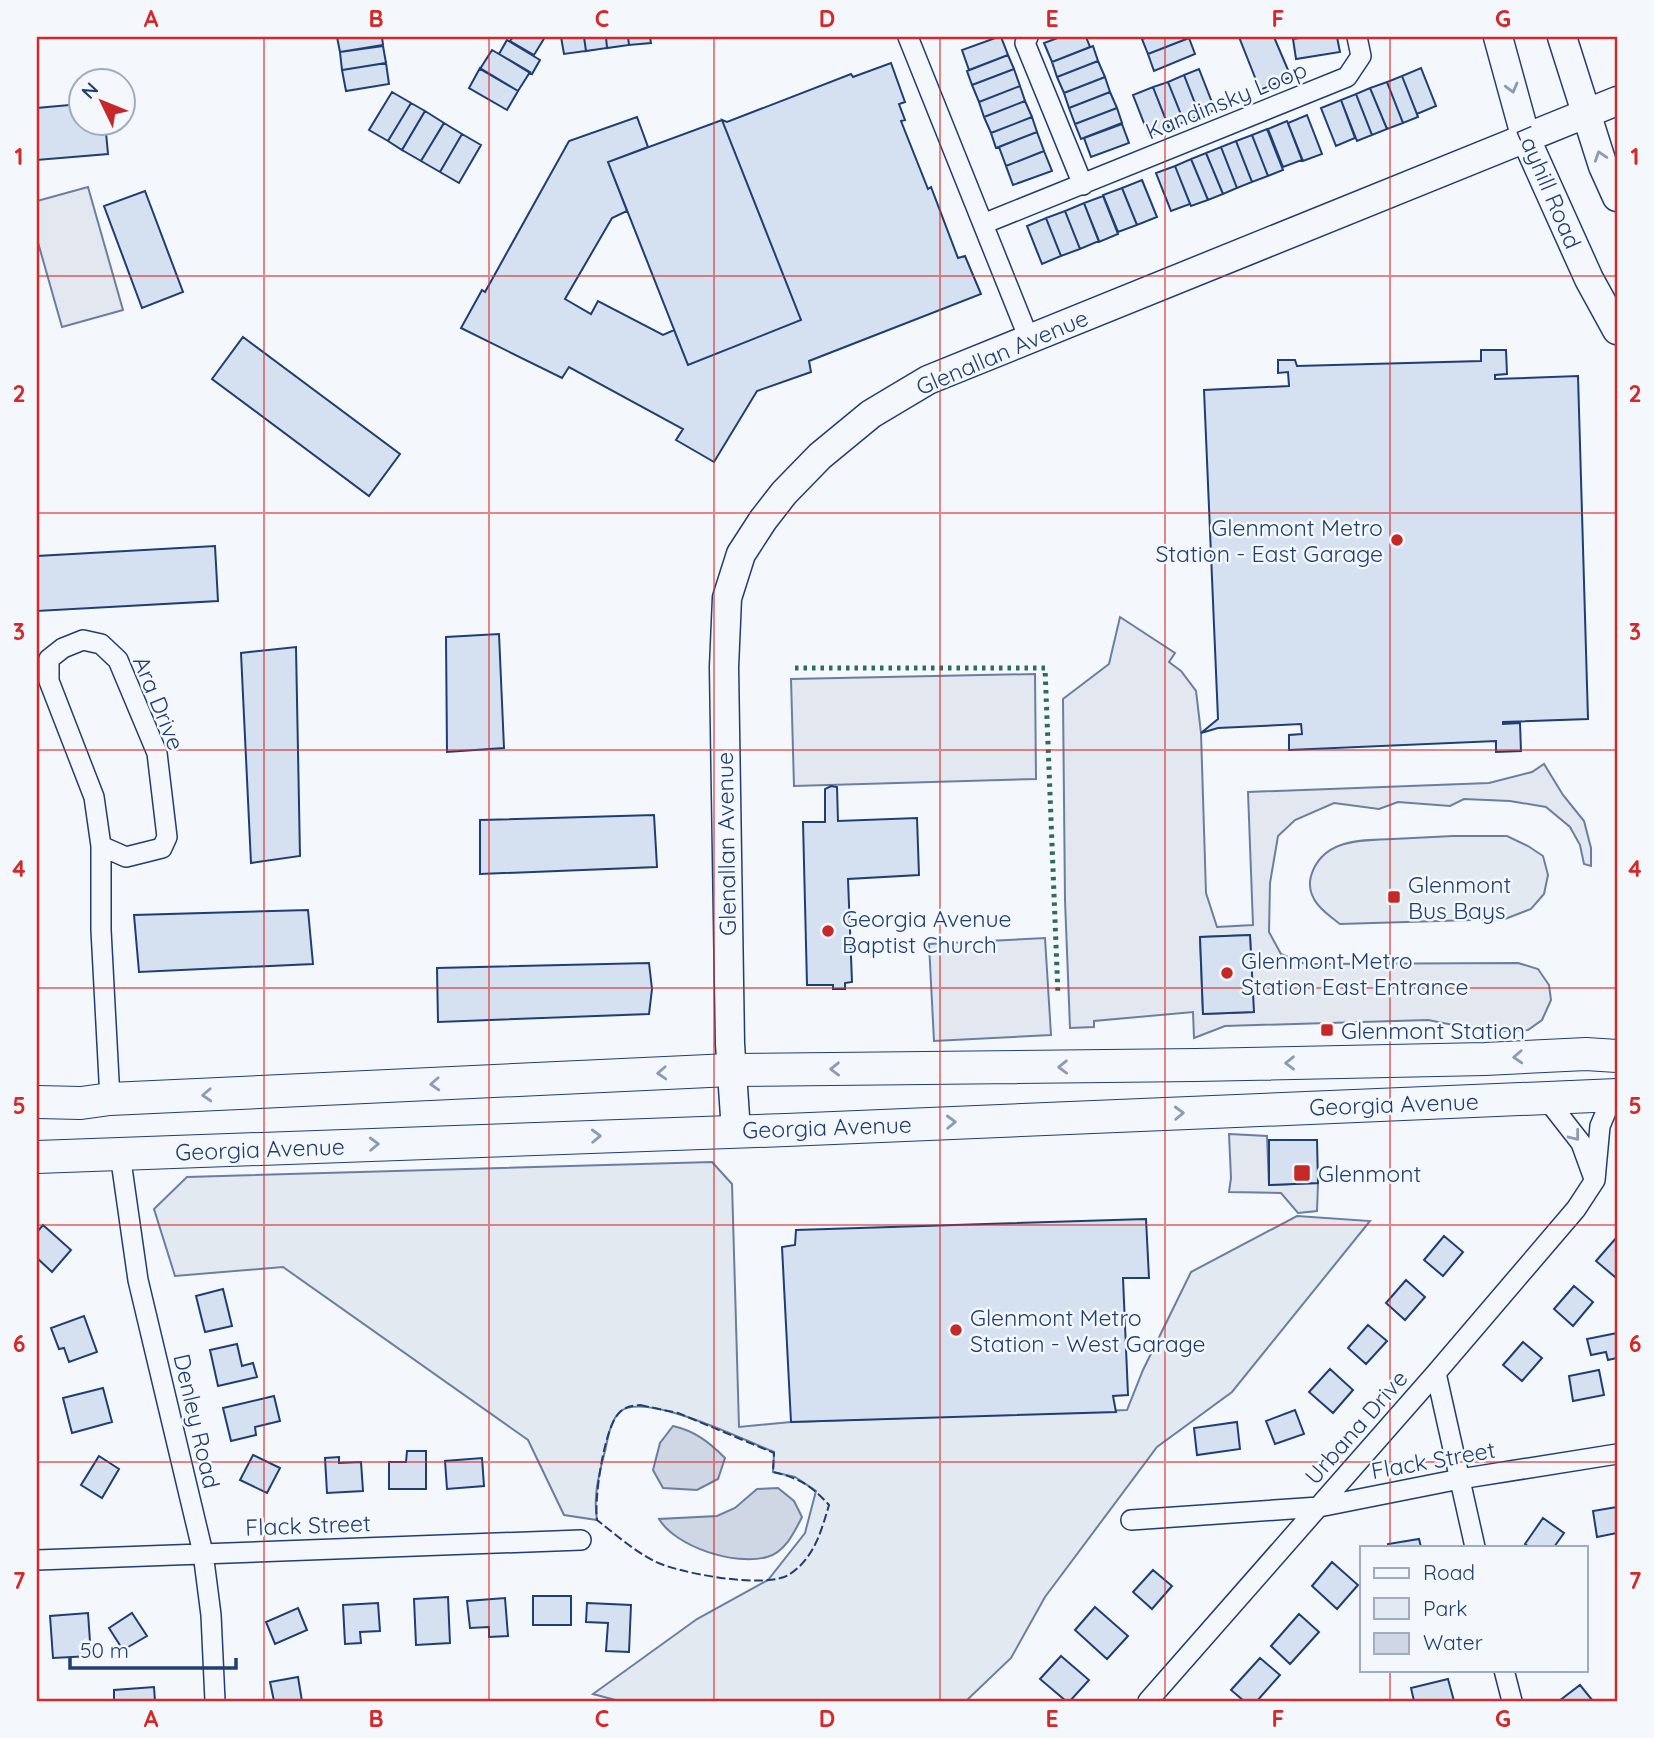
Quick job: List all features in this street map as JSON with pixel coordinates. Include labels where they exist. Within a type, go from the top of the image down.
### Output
[{"type":"main road","name":"Georgia Avenue","points":[[37,1102],[81,1103],[110,1099],[730,1070],[1170,1065],[1485,1059],[1586,1054],[1617,1056]]},
{"type":"main road","name":"Georgia Avenue","points":[[37,1157],[1615,1095]]},
{"type":"street","points":[[908,37],[1029,340]]},
{"type":"street","points":[[1028,37],[1024,43],[1083,185]]},
{"type":"street","name":"Kandinsky Loop","points":[[983,223],[1347,77],[1361,55],[1357,37]]},
{"type":"street","name":"Layhill Road","points":[[1498,37],[1525,138],[1589,279],[1617,330]]},
{"type":"street","points":[[1562,37],[1603,166],[1617,197]]},
{"type":"street","name":"Glenallan Avenue","points":[[736,1131],[730,1070],[724,667],[727,598],[741,554],[785,493],[820,456],[871,414],[928,380],[1617,101]]},
{"type":"street","name":"Ara Drive","points":[[101,846],[127,857],[162,848],[167,837],[157,753],[141,710],[118,660],[101,644],[83,640],[63,648],[49,659],[49,681],[94,797],[101,846],[101,930],[110,1099]]},
{"type":"street","name":"Urbana Drive","points":[[1147,1701],[1436,1373],[1576,1209],[1595,1180],[1600,1126],[1615,1095]]},
{"type":"street","points":[[1545,1097],[1581,1143],[1595,1180]]},
{"type":"street","name":"Denley Road","points":[[120,1154],[138,1280],[203,1553],[211,1615],[215,1701]]},
{"type":"street","points":[[1436,1373],[1475,1546]]},
{"type":"street","name":"Flack Street","points":[[1131,1520],[1319,1507],[1460,1479],[1617,1454]]},
{"type":"street","name":"Flack Street","points":[[37,1560],[581,1540]]},
{"type":"street","points":[[1504,1672],[1511,1701]]},
{"type":"green space","points":[[1507,836],[1528,846],[1543,856],[1548,875],[1544,894],[1531,909],[1505,919],[1340,924],[1323,910],[1311,892],[1311,876],[1316,864],[1333,848],[1356,841]]},
{"type":"green space","points":[[712,1162],[732,1184],[739,1427],[791,1422],[1127,1410],[1143,1370],[1191,1272],[1297,1216],[1370,1221],[1232,1392],[1157,1447],[1045,1597],[1011,1658],[966,1701],[619,1701],[593,1694],[697,1619],[768,1580],[805,1533],[816,1491],[795,1477],[773,1472],[774,1452],[673,1412],[634,1407],[621,1411],[610,1429],[597,1485],[597,1520],[564,1515],[528,1440],[283,1267],[175,1276],[154,1209],[187,1177]]},
{"type":"shaded area","points":[[88,187],[123,310],[62,327],[37,239],[37,201]]},
{"type":"shaded area","points":[[1120,617],[1175,653],[1169,662],[1181,671],[1196,691],[1201,733],[1206,893],[1217,927],[1253,925],[1248,792],[1489,783],[1532,772],[1544,764],[1563,795],[1584,821],[1591,848],[1591,866],[1584,864],[1580,845],[1570,827],[1546,807],[1510,801],[1464,799],[1450,806],[1398,802],[1379,809],[1334,803],[1295,820],[1278,836],[1270,883],[1269,932],[1281,954],[1305,964],[1518,963],[1538,969],[1549,985],[1551,1000],[1542,1020],[1528,1030],[1489,1032],[1428,1020],[1225,1026],[1194,1038],[1193,1012],[1094,1021],[1094,1027],[1070,1028],[1065,900],[1063,699],[1109,664]],"holes":[[[1250,935],[1253,1012],[1203,1014],[1200,937]]]},
{"type":"shaded area","points":[[1035,674],[1036,779],[794,786],[791,679]]},
{"type":"shaded area","points":[[1045,938],[1051,1035],[934,1041],[929,944]]},
{"type":"shaded area","points":[[1229,1134],[1267,1136],[1269,1185],[1318,1183],[1317,1211],[1298,1213],[1281,1193],[1229,1192]]},
{"type":"water","points":[[673,1426],[701,1438],[725,1458],[718,1479],[697,1490],[663,1488],[653,1470],[660,1443]]},
{"type":"water","points":[[778,1488],[794,1501],[802,1517],[784,1546],[767,1557],[739,1559],[707,1552],[679,1538],[659,1519],[717,1516],[735,1508],[757,1489]]},
{"type":"building","points":[[337,37],[382,37],[383,45],[340,52]]},
{"type":"building","points":[[513,37],[545,37],[534,55],[510,41]]},
{"type":"building","points":[[561,37],[584,37],[586,51],[564,54]]},
{"type":"building","points":[[584,37],[606,37],[607,48],[586,51]]},
{"type":"building","points":[[606,37],[628,37],[629,45],[607,48]]},
{"type":"building","points":[[628,37],[650,37],[651,43],[629,45]]},
{"type":"building","points":[[1001,37],[1008,55],[969,70],[962,50]]},
{"type":"building","points":[[1060,37],[1086,37],[1090,47],[1052,62],[1044,43]]},
{"type":"building","points":[[1239,37],[1274,37],[1291,77],[1260,90]]},
{"type":"building","points":[[1337,37],[1340,52],[1296,59],[1293,39]]},
{"type":"building","points":[[1189,38],[1148,54],[1142,39]]},
{"type":"building","points":[[1189,38],[1195,54],[1154,71],[1148,54]]},
{"type":"building","points":[[507,40],[540,60],[532,74],[499,54]]},
{"type":"building","points":[[383,46],[386,63],[342,70],[340,52]]},
{"type":"building","points":[[1093,46],[1098,61],[1057,77],[1052,62]]},
{"type":"building","points":[[492,50],[530,72],[518,91],[480,69]]},
{"type":"building","points":[[1008,55],[1014,69],[972,85],[967,71]]},
{"type":"building","points":[[1098,61],[1105,77],[1064,93],[1057,77]]},
{"type":"building","points":[[386,63],[389,84],[346,91],[342,70]]},
{"type":"building","points":[[891,63],[905,102],[899,104],[905,120],[901,121],[928,189],[931,187],[958,258],[965,256],[981,294],[809,361],[811,372],[757,391],[714,462],[676,440],[683,429],[569,367],[562,378],[461,328],[482,290],[485,292],[569,141],[637,117],[648,147],[608,162],[627,211],[612,218],[565,299],[591,314],[598,301],[663,335],[674,330],[688,365],[801,320],[722,120],[727,122],[851,74],[853,77]]},
{"type":"building","points":[[480,68],[518,91],[507,110],[469,88]]},
{"type":"building","points":[[1421,68],[1436,106],[1417,114],[1402,76]]},
{"type":"building","points":[[1014,69],[1020,86],[979,102],[972,85]]},
{"type":"building","points":[[1199,69],[1215,110],[1200,116],[1184,75]]},
{"type":"building","points":[[1184,75],[1200,116],[1184,122],[1168,82]]},
{"type":"building","points":[[1402,76],[1418,117],[1403,123],[1387,82]]},
{"type":"building","points":[[1105,77],[1110,92],[1069,108],[1064,93]]},
{"type":"building","points":[[1168,82],[1184,122],[1169,128],[1153,87]]},
{"type":"building","points":[[1387,82],[1403,123],[1387,129],[1370,88]]},
{"type":"building","points":[[1020,86],[1025,101],[984,117],[979,102]]},
{"type":"building","points":[[1153,87],[1169,128],[1149,136],[1133,95]]},
{"type":"building","points":[[1370,88],[1387,129],[1372,135],[1356,94]]},
{"type":"building","points":[[392,92],[411,103],[388,141],[369,130]]},
{"type":"building","points":[[1110,92],[1117,108],[1075,124],[1069,108]]},
{"type":"building","points":[[1356,94],[1372,135],[1357,141],[1341,100]]},
{"type":"building","points":[[1341,100],[1355,138],[1336,146],[1321,108]]},
{"type":"building","points":[[1025,101],[1032,117],[991,133],[984,117]]},
{"type":"building","points":[[411,103],[425,111],[402,150],[388,141]]},
{"type":"building","points":[[66,105],[66,136],[106,136],[108,154],[37,160],[37,108]]},
{"type":"building","points":[[1117,108],[1122,123],[1081,139],[1075,124]]},
{"type":"building","points":[[425,111],[444,123],[421,161],[402,150]]},
{"type":"building","points":[[1307,115],[1322,154],[1303,161],[1288,123]]},
{"type":"building","points":[[1032,117],[1037,132],[996,148],[991,133]]},
{"type":"building","points":[[722,120],[801,320],[688,365],[608,162]]},
{"type":"building","points":[[1287,121],[1302,160],[1283,167],[1268,129]]},
{"type":"building","points":[[444,123],[462,134],[440,172],[421,161]]},
{"type":"building","points":[[1122,124],[1129,143],[1091,157],[1084,138]]},
{"type":"building","points":[[1267,129],[1283,170],[1268,176],[1252,135]]},
{"type":"building","points":[[1037,132],[1044,151],[1006,166],[999,147]]},
{"type":"building","points":[[462,134],[481,145],[459,183],[440,172]]},
{"type":"building","points":[[1252,135],[1268,176],[1252,182],[1236,141]]},
{"type":"building","points":[[1236,141],[1252,182],[1237,188],[1221,147]]},
{"type":"building","points":[[1221,147],[1237,188],[1223,194],[1206,153]]},
{"type":"building","points":[[1044,151],[1052,171],[1013,185],[1006,166]]},
{"type":"building","points":[[1206,153],[1223,194],[1208,200],[1191,159]]},
{"type":"building","points":[[1191,159],[1208,200],[1191,206],[1175,166]]},
{"type":"building","points":[[1175,166],[1190,204],[1171,211],[1156,173]]},
{"type":"building","points":[[1142,180],[1157,217],[1137,225],[1122,188]]},
{"type":"building","points":[[1122,188],[1137,225],[1118,232],[1103,195]]},
{"type":"building","points":[[145,191],[183,292],[142,308],[104,206]]},
{"type":"building","points":[[1103,196],[1118,234],[1099,242],[1084,203]]},
{"type":"building","points":[[1084,203],[1099,241],[1080,249],[1065,211]]},
{"type":"building","points":[[1065,211],[1080,249],[1061,256],[1046,218]]},
{"type":"building","points":[[1046,218],[1061,256],[1042,264],[1027,226]]},
{"type":"building","points":[[243,337],[400,454],[369,496],[212,379]]},
{"type":"building","name":"Glenmont Metro Station - East Garage","points":[[1481,350],[1506,350],[1507,374],[1495,375],[1495,379],[1578,376],[1588,719],[1503,722],[1520,723],[1521,751],[1496,752],[1496,741],[1289,750],[1289,735],[1302,734],[1301,724],[1218,728],[1201,733],[1218,719],[1204,390],[1289,386],[1288,372],[1278,373],[1278,360],[1295,360],[1297,366],[1481,361]]},
{"type":"building","points":[[215,546],[218,601],[37,611],[37,556]]},
{"type":"building","points":[[499,634],[504,748],[447,752],[446,637]]},
{"type":"building","points":[[296,647],[300,856],[251,863],[241,653]]},
{"type":"building","name":"Georgia Avenue Baptist Church","points":[[837,787],[838,821],[917,818],[919,875],[848,879],[852,982],[845,983],[845,989],[833,989],[833,985],[807,985],[803,822],[825,822],[825,789]]},
{"type":"building","points":[[654,815],[657,867],[480,874],[480,820]]},
{"type":"building","points":[[308,910],[313,964],[139,972],[134,915]]},
{"type":"building","name":"Glenmont Metro Station East Entrance","points":[[1250,935],[1254,1012],[1203,1014],[1200,937]]},
{"type":"building","points":[[649,963],[652,989],[649,1014],[438,1022],[437,968]]},
{"type":"building","points":[[1269,1140],[1317,1140],[1318,1183],[1269,1185]]},
{"type":"building","name":"Glenmont Metro Station - West Garage","points":[[1146,1219],[1149,1278],[1123,1278],[1128,1395],[1113,1396],[1116,1412],[791,1422],[782,1247],[795,1245],[796,1230]]},
{"type":"building","points":[[43,1225],[71,1250],[52,1272],[37,1258],[37,1232]]},
{"type":"building","points":[[1444,1236],[1463,1252],[1443,1276],[1424,1260]]},
{"type":"building","points":[[1616,1238],[1617,1274],[1615,1277],[1596,1261]]},
{"type":"building","points":[[1406,1280],[1425,1297],[1405,1320],[1386,1303]]},
{"type":"building","points":[[1574,1286],[1593,1302],[1573,1326],[1554,1309]]},
{"type":"building","points":[[223,1289],[232,1326],[205,1332],[196,1296]]},
{"type":"building","points":[[84,1316],[97,1352],[69,1362],[64,1348],[59,1349],[51,1328]]},
{"type":"building","points":[[1368,1325],[1387,1341],[1366,1364],[1348,1348]]},
{"type":"building","points":[[1617,1333],[1617,1358],[1608,1360],[1606,1352],[1591,1355],[1587,1339]]},
{"type":"building","points":[[1523,1342],[1542,1358],[1522,1381],[1503,1365]]},
{"type":"building","points":[[237,1344],[242,1366],[253,1363],[257,1377],[218,1386],[210,1350]]},
{"type":"building","points":[[1330,1369],[1353,1390],[1333,1413],[1309,1392]]},
{"type":"building","points":[[1599,1370],[1604,1395],[1573,1401],[1569,1376]]},
{"type":"building","points":[[103,1388],[112,1422],[72,1433],[63,1398]]},
{"type":"building","points":[[274,1396],[280,1421],[255,1427],[256,1435],[231,1441],[223,1408]]},
{"type":"building","points":[[1295,1410],[1304,1434],[1275,1444],[1266,1421]]},
{"type":"building","points":[[1237,1422],[1240,1449],[1197,1455],[1194,1428]]},
{"type":"building","points":[[407,1451],[426,1451],[426,1489],[389,1489],[389,1462],[406,1462]]},
{"type":"building","points":[[253,1455],[280,1468],[267,1493],[240,1480]]},
{"type":"building","points":[[99,1456],[119,1469],[102,1498],[81,1485]]},
{"type":"building","points":[[339,1457],[339,1463],[361,1462],[363,1491],[327,1493],[325,1458]]},
{"type":"building","points":[[482,1458],[484,1486],[447,1489],[445,1461]]},
{"type":"building","points":[[1617,1507],[1617,1533],[1597,1537],[1593,1511]]},
{"type":"building","points":[[1543,1518],[1564,1533],[1555,1546],[1525,1544]]},
{"type":"building","points":[[1419,1539],[1421,1546],[1388,1546]]},
{"type":"building","points":[[1332,1562],[1358,1585],[1337,1609],[1312,1586]]},
{"type":"building","points":[[1153,1570],[1172,1586],[1152,1609],[1133,1592]]},
{"type":"building","points":[[533,1596],[571,1596],[571,1625],[533,1625]]},
{"type":"building","points":[[448,1597],[450,1643],[416,1645],[414,1599]]},
{"type":"building","points":[[505,1598],[508,1636],[489,1637],[489,1627],[470,1628],[467,1601]]},
{"type":"building","points":[[378,1603],[380,1631],[360,1632],[361,1643],[345,1644],[343,1605]]},
{"type":"building","points":[[587,1603],[631,1605],[629,1652],[606,1651],[608,1623],[586,1622]]},
{"type":"building","points":[[1095,1607],[1128,1636],[1107,1659],[1075,1630]]},
{"type":"building","points":[[298,1608],[307,1630],[275,1644],[266,1622]]},
{"type":"building","points":[[88,1613],[91,1656],[53,1658],[50,1616]]},
{"type":"building","points":[[132,1613],[147,1636],[123,1650],[109,1628]]},
{"type":"building","points":[[1299,1614],[1319,1632],[1290,1664],[1271,1646]]},
{"type":"building","points":[[1061,1656],[1089,1680],[1070,1701],[1066,1701],[1040,1679]]},
{"type":"building","points":[[1260,1658],[1280,1675],[1257,1701],[1244,1701],[1231,1690]]},
{"type":"building","points":[[298,1677],[302,1701],[274,1701],[270,1682]]},
{"type":"building","points":[[1448,1679],[1454,1701],[1414,1701],[1411,1688]]},
{"type":"building","points":[[1580,1685],[1593,1701],[1559,1701]]},
{"type":"building","points":[[154,1687],[155,1701],[114,1701],[114,1690]]},
{"type":"hedge","points":[[795,668],[1045,668],[1058,995]]},
{"type":"fence","points":[[640,1405],[678,1413],[774,1453],[773,1472],[804,1483],[829,1505],[816,1544],[798,1568],[779,1579],[743,1580],[701,1575],[666,1566],[646,1557],[597,1520],[599,1480],[609,1432],[622,1410],[640,1405]]},
{"type":"place","name":"Glenmont Metro Station - East Garage","points":[[1397,540]]},
{"type":"place","name":"Glenmont Bus Bays","points":[[1394,897]]},
{"type":"place","name":"Georgia Avenue Baptist Church","points":[[828,931]]},
{"type":"place","name":"Glenmont Metro Station East Entrance","points":[[1227,973]]},
{"type":"place","name":"Glenmont Station","points":[[1327,1030]]},
{"type":"place","name":"Glenmont","points":[[1302,1173]]},
{"type":"place","name":"Glenmont Metro Station - West Garage","points":[[956,1330]]}]
